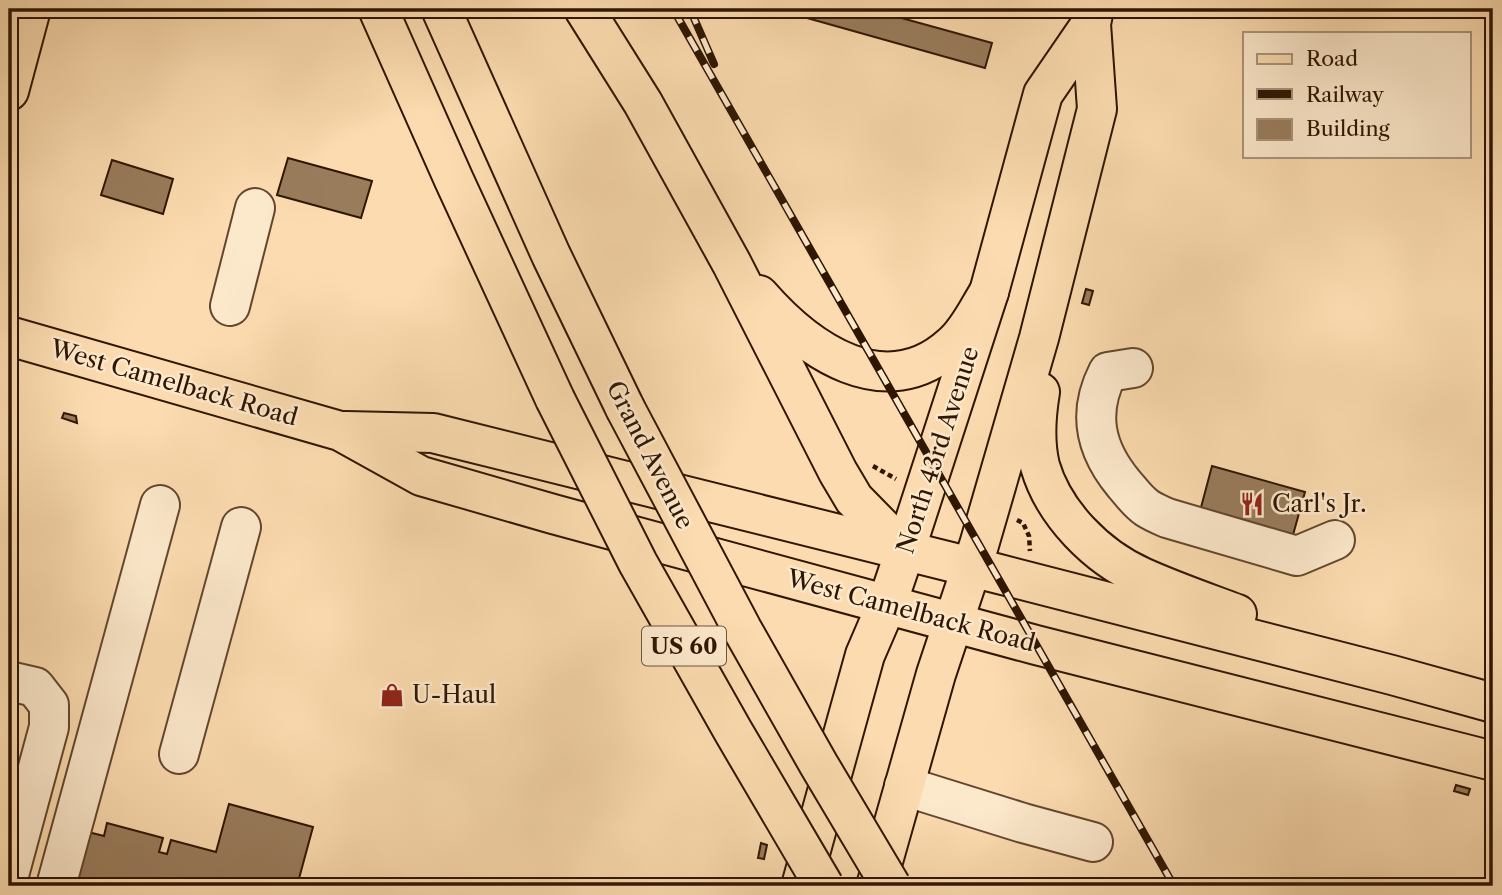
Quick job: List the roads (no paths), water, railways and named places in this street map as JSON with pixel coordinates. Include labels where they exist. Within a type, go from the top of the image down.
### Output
[{"type":"main road","points":[[9,92],[31,9]]},
{"type":"main road","name":"US 60","points":[[378,9],[555,399],[638,563],[824,886]]},
{"type":"main road","name":"Grand Avenue","points":[[440,9],[551,255],[625,408],[742,629],[891,886]]},
{"type":"main road","points":[[584,9],[643,103],[732,264],[854,499],[905,551]]},
{"type":"main road","name":"North 43rd Avenue","points":[[801,886],[865,655],[887,604],[989,292],[1043,94],[1093,16]]},
{"type":"main road","name":"North 43rd Avenue","points":[[876,886],[1039,338],[1097,109],[1093,16]]},
{"type":"main road","points":[[732,264],[790,326],[813,344],[838,360],[880,373],[907,371],[934,359],[954,344],[989,292]]},
{"type":"main road","name":"West Camelback Road","points":[[9,336],[340,431],[421,476],[553,514],[1049,648],[1493,761]]},
{"type":"main road","points":[[1039,338],[1043,368],[1036,417],[1036,443],[1040,465],[1047,485],[1075,528],[1101,551],[1140,577],[1392,675]]},
{"type":"main road","name":"West Camelback Road","points":[[340,431],[433,433],[1392,675],[1493,703]]},
{"type":"lane","points":[[230,306],[256,208]]},
{"type":"lane","points":[[1133,368],[1108,372],[1100,388],[1096,411],[1098,440],[1111,468],[1147,508],[1167,518],[1297,556],[1335,540]]},
{"type":"lane","points":[[56,886],[160,505]]},
{"type":"lane","points":[[179,754],[241,527]]},
{"type":"lane","points":[[9,681],[35,687],[49,705],[49,727],[9,875]]},
{"type":"lane","points":[[904,786],[1093,842]]},
{"type":"railway","points":[[673,9],[1174,886]]},
{"type":"railway","points":[[690,9],[714,64]]},
{"type":"place","name":"Carl's Jr.","points":[[1252,504]]},
{"type":"place","name":"U-Haul","points":[[392,695]]}]
